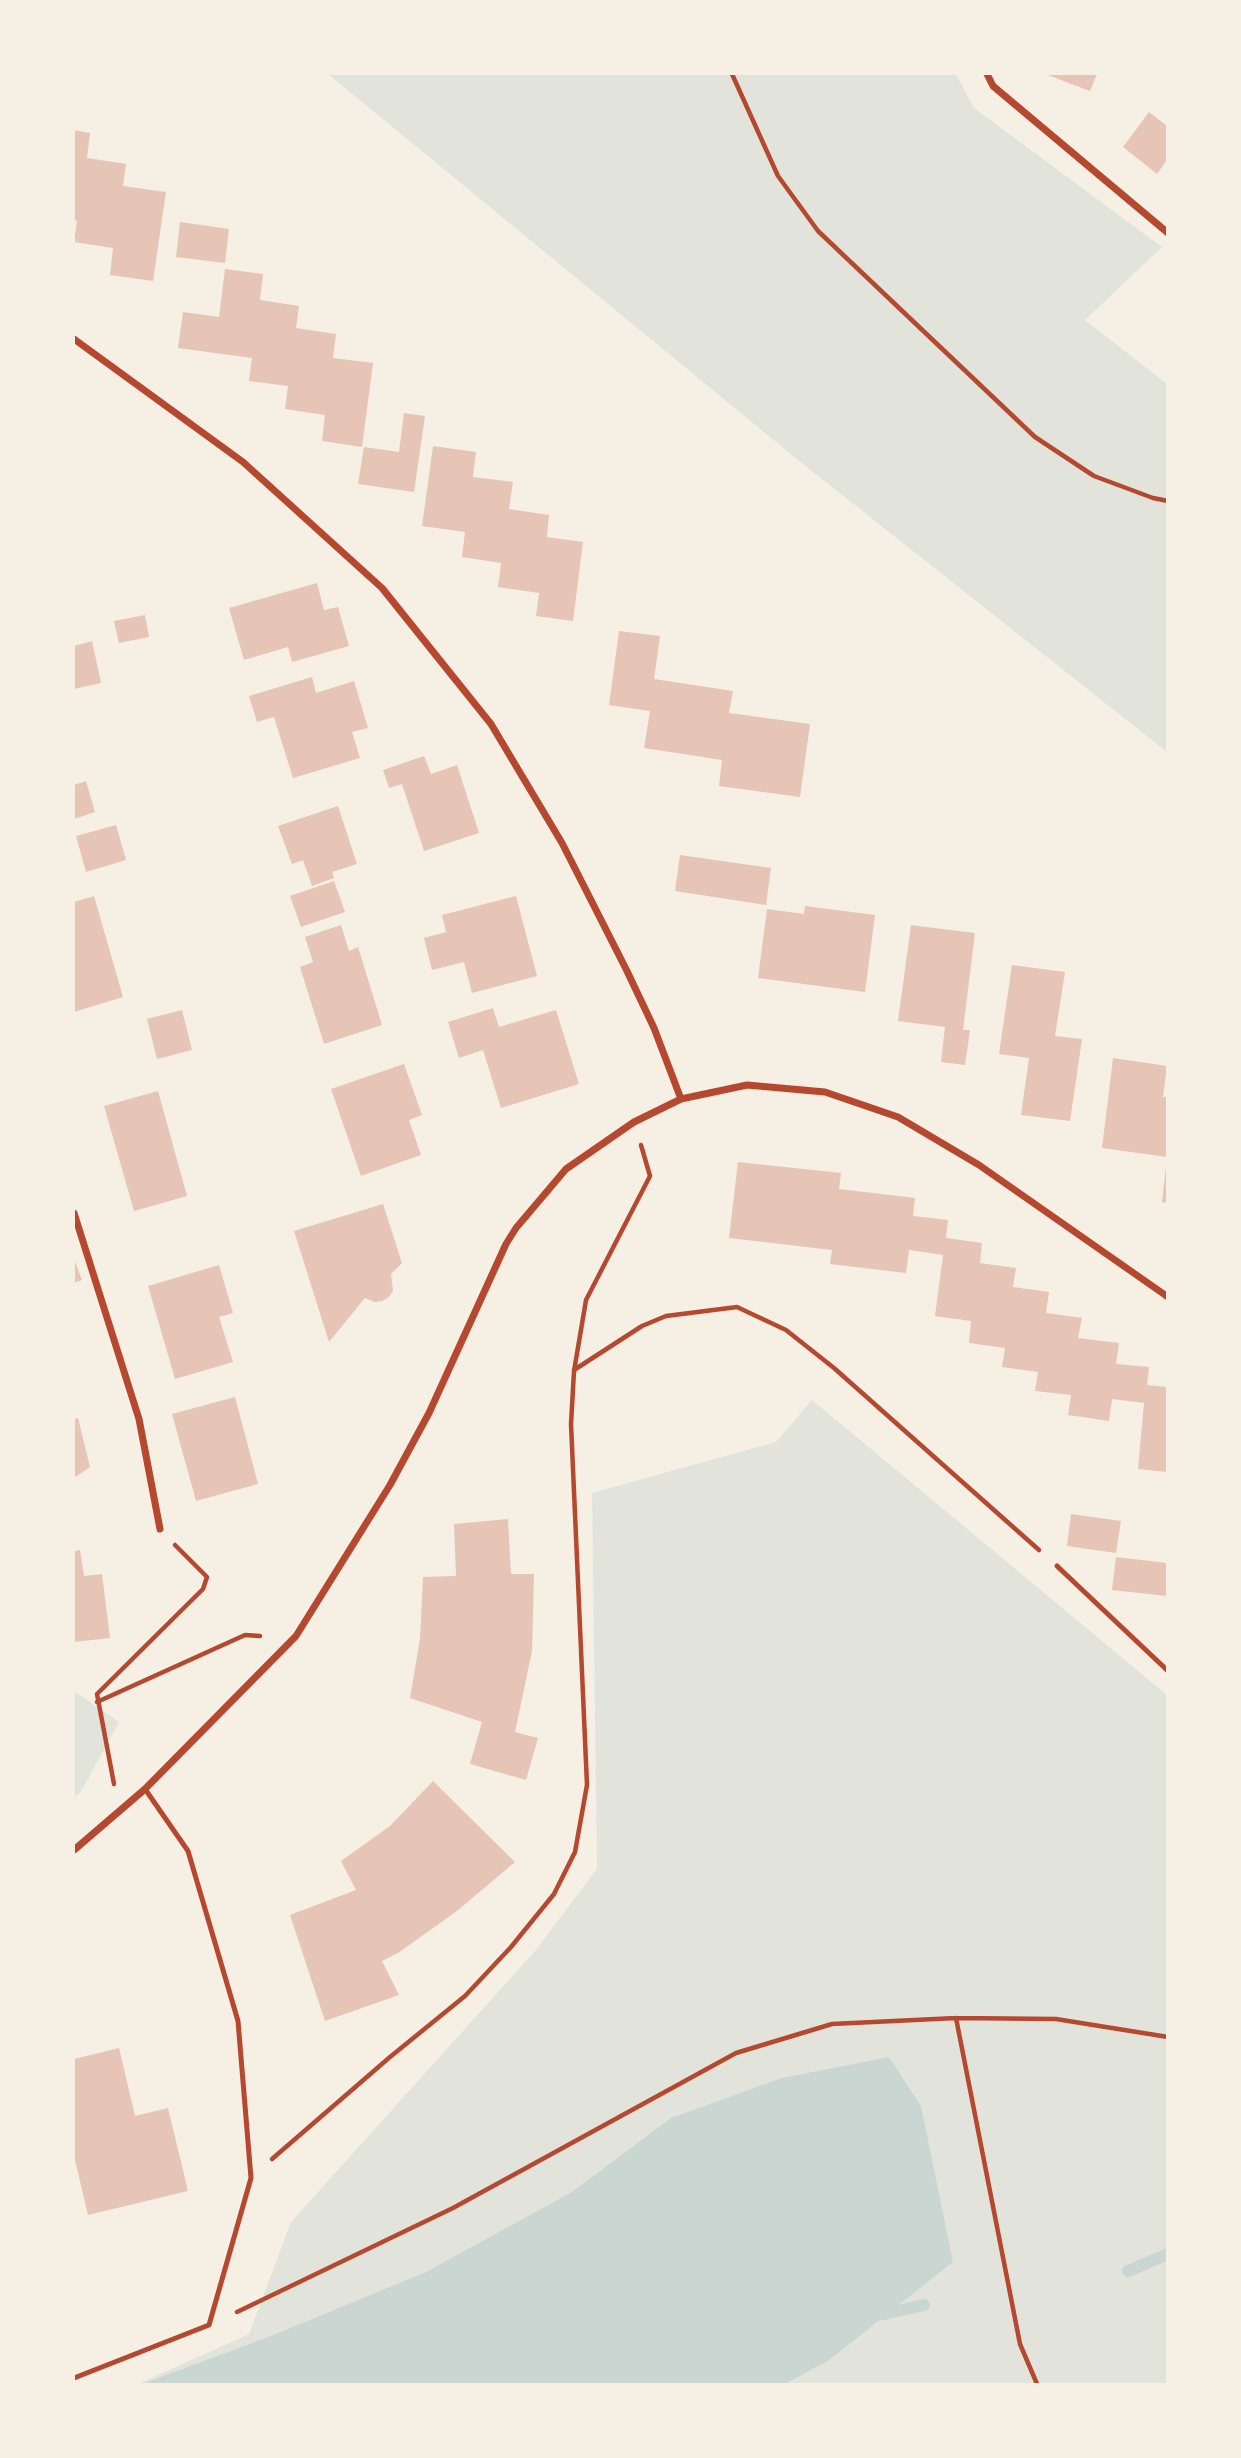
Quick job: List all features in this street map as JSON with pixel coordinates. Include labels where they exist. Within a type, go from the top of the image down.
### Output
[{"type":"street","points":[[987,74],[993,86],[1167,233]]},
{"type":"street","points":[[74,339],[243,461],[382,588],[491,724],[562,843],[648,1016],[681,1099]]},
{"type":"street","points":[[74,1850],[145,1789],[296,1636],[390,1485],[429,1413],[506,1244],[516,1228],[566,1169],[634,1122],[681,1099],[747,1086],[825,1092],[898,1118],[979,1165],[1167,1297]]},
{"type":"street","points":[[74,1213],[139,1419],[160,1529]]},
{"type":"lane","points":[[1057,1566],[1167,1671]]},
{"type":"lane","points":[[74,2378],[209,2325],[251,2178],[238,2021],[188,1851],[145,1789]]},
{"type":"path","points":[[732,74],[778,176],[818,231],[1035,437],[1094,476],[1167,501]]},
{"type":"path","points":[[251,2178],[390,2057],[465,1996],[511,1947],[554,1894],[575,1852],[587,1785],[571,1424],[573,1371],[586,1300],[650,1176],[634,1122]]},
{"type":"path","points":[[573,1371],[642,1326],[666,1316],[737,1307],[786,1330],[834,1368],[1057,1566]]},
{"type":"path","points":[[125,1807],[116,1792],[96,1694],[203,1589],[207,1577],[160,1529]]},
{"type":"path","points":[[97,1702],[245,1636],[296,1636]]},
{"type":"path","points":[[209,2325],[453,2208],[736,2053],[832,2024],[956,2018],[1056,2019],[1167,2038]]},
{"type":"path","points":[[956,2018],[1020,2344],[1037,2385]]},
{"type":"shaded area","points":[[328,74],[956,74],[974,108],[1162,247],[1085,320],[1167,384],[1167,752],[798,460]]},
{"type":"shaded area","points":[[812,1400],[1167,1695],[1167,2384],[138,2384],[249,2334],[291,2222],[535,1951],[597,1869],[592,1493],[776,1442]]},
{"type":"shaded area","points":[[74,1691],[119,1722],[81,1792],[74,1798]]},
{"type":"shaded area","points":[[889,2057],[921,2106],[953,2262],[829,2360],[785,2384],[142,2384],[271,2336],[426,2272],[572,2192],[671,2118],[782,2078]]},
{"type":"building","points":[[1045,74],[1097,74],[1090,91]]},
{"type":"building","points":[[1149,112],[1167,126],[1167,160],[1157,174],[1123,147]]},
{"type":"building","points":[[74,130],[90,133],[87,158],[126,164],[123,186],[166,192],[153,281],[110,275],[113,248],[74,242],[77,221],[74,220]]},
{"type":"building","points":[[180,222],[229,229],[225,263],[176,257]]},
{"type":"building","points":[[225,269],[263,274],[260,300],[299,306],[296,328],[336,334],[333,358],[373,363],[362,447],[322,441],[325,415],[285,409],[288,386],[249,381],[252,358],[178,348],[183,312],[219,317]]},
{"type":"building","points":[[404,413],[425,416],[414,492],[358,484],[364,447],[399,452]]},
{"type":"building","points":[[433,446],[476,452],[473,477],[513,482],[509,509],[549,515],[547,537],[583,542],[573,621],[536,616],[539,593],[498,587],[501,563],[462,557],[465,532],[422,526]]},
{"type":"building","points":[[317,583],[324,610],[338,607],[349,646],[292,662],[288,647],[244,660],[229,608]]},
{"type":"building","points":[[145,615],[149,637],[119,643],[114,621]]},
{"type":"building","points":[[619,631],[660,636],[654,679],[733,691],[729,713],[810,724],[800,797],[719,786],[722,760],[644,748],[650,711],[609,705]]},
{"type":"building","points":[[92,641],[101,683],[74,689],[74,646]]},
{"type":"building","points":[[312,677],[316,693],[354,681],[368,728],[352,732],[360,758],[293,778],[274,717],[257,722],[249,696]]},
{"type":"building","points":[[424,756],[431,774],[457,765],[479,833],[424,851],[402,784],[389,788],[383,770]]},
{"type":"building","points":[[86,781],[95,812],[74,819],[74,785]]},
{"type":"building","points":[[338,806],[357,864],[332,872],[334,878],[312,886],[303,860],[292,864],[278,826]]},
{"type":"building","points":[[116,825],[126,860],[86,872],[76,836]]},
{"type":"building","points":[[680,855],[771,868],[766,905],[675,891]]},
{"type":"building","points":[[334,881],[345,912],[301,927],[290,896]]},
{"type":"building","points":[[94,896],[123,997],[74,1012],[74,902]]},
{"type":"building","points":[[516,896],[537,976],[472,993],[464,962],[432,970],[424,938],[446,932],[442,915]]},
{"type":"building","points":[[805,906],[875,915],[865,992],[758,978],[767,909],[804,914]]},
{"type":"building","points":[[341,925],[349,951],[358,947],[382,1025],[324,1044],[300,967],[313,962],[305,937]]},
{"type":"building","points":[[911,925],[975,933],[963,1030],[970,1030],[965,1065],[941,1062],[945,1027],[898,1021]]},
{"type":"building","points":[[1012,965],[1065,972],[1055,1036],[1082,1039],[1070,1121],[1021,1115],[1029,1058],[999,1054]]},
{"type":"building","points":[[493,1008],[499,1027],[556,1010],[579,1084],[501,1108],[483,1050],[459,1058],[448,1022]]},
{"type":"building","points":[[182,1010],[192,1050],[157,1059],[147,1019]]},
{"type":"building","points":[[1113,1058],[1167,1066],[1163,1097],[1167,1097],[1167,1157],[1102,1148]]},
{"type":"building","points":[[404,1064],[422,1115],[409,1120],[421,1155],[361,1176],[331,1089]]},
{"type":"building","points":[[158,1091],[187,1196],[134,1211],[104,1106]]},
{"type":"building","points":[[738,1162],[841,1173],[839,1189],[915,1198],[913,1216],[948,1220],[946,1238],[982,1243],[980,1263],[1016,1268],[1013,1287],[1049,1292],[1046,1313],[1082,1318],[1078,1338],[1119,1343],[1116,1364],[1149,1367],[1147,1385],[1167,1387],[1167,1472],[1138,1469],[1144,1403],[1112,1399],[1109,1421],[1068,1415],[1071,1395],[1035,1391],[1038,1372],[1002,1367],[1005,1348],[969,1343],[971,1321],[935,1316],[943,1255],[909,1250],[906,1273],[830,1264],[832,1250],[729,1238]]},
{"type":"building","points":[[1167,1168],[1167,1203],[1162,1202]]},
{"type":"building","points":[[383,1204],[402,1263],[391,1274],[393,1291],[382,1301],[375,1302],[365,1298],[329,1342],[294,1231]]},
{"type":"building","points":[[74,1259],[82,1280],[74,1283]]},
{"type":"building","points":[[219,1265],[233,1313],[219,1317],[233,1362],[175,1379],[148,1286]]},
{"type":"building","points":[[235,1397],[258,1484],[196,1501],[172,1414]]},
{"type":"building","points":[[78,1418],[90,1467],[74,1478],[74,1419]]},
{"type":"building","points":[[1071,1514],[1121,1521],[1116,1553],[1067,1546]]},
{"type":"building","points":[[508,1519],[511,1574],[534,1574],[532,1651],[515,1732],[538,1738],[526,1780],[470,1764],[482,1722],[410,1698],[420,1639],[423,1577],[456,1576],[454,1524]]},
{"type":"building","points":[[80,1550],[84,1576],[102,1574],[110,1638],[74,1642],[74,1551]]},
{"type":"building","points":[[1116,1557],[1167,1563],[1167,1596],[1112,1590]]},
{"type":"building","points":[[433,1781],[515,1862],[457,1911],[398,1953],[382,1961],[399,1995],[325,2021],[290,1915],[356,1890],[341,1861],[390,1826]]},
{"type":"building","points":[[119,2048],[135,2116],[168,2108],[188,2191],[88,2215],[74,2156],[74,2059]]},
{"type":"waterway","points":[[1128,2271],[1168,2254]]},
{"type":"waterway","points":[[875,2316],[924,2305]]}]
